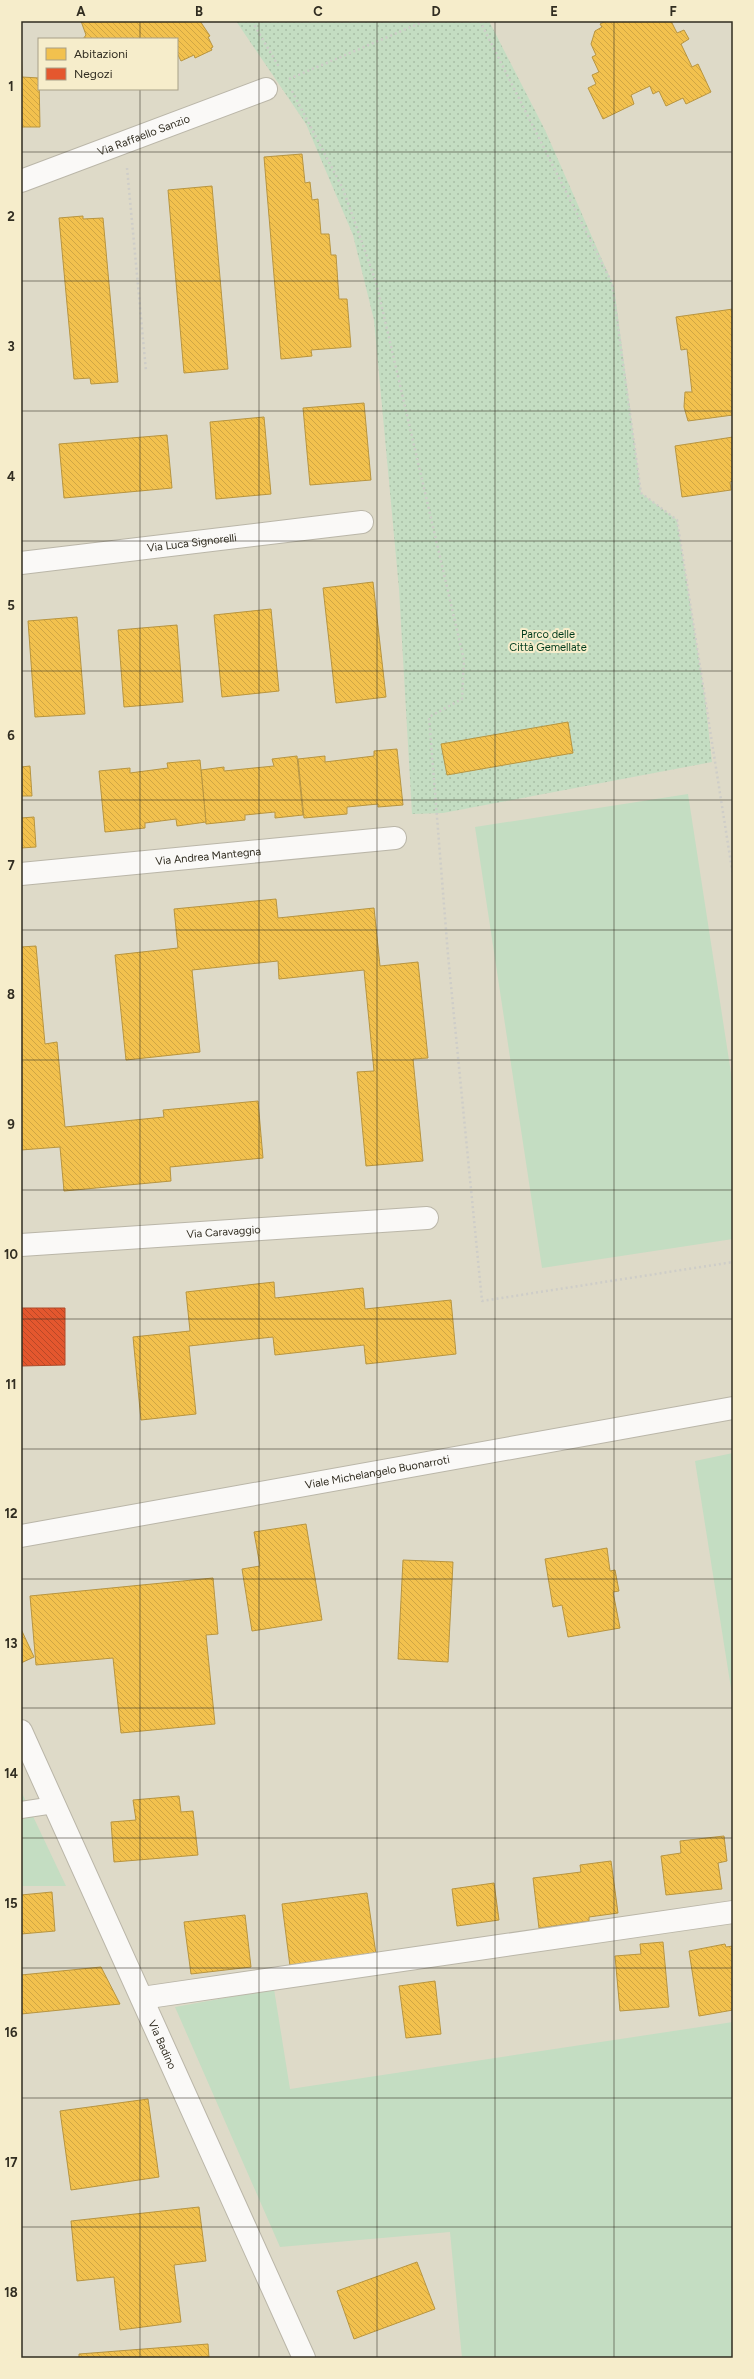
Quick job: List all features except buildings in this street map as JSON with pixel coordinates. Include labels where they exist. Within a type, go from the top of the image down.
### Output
[{"type":"street","name":"Via Raffaello Sanzio","points":[[21,181],[266,88]]},
{"type":"street","name":"Via Luca Signorelli","points":[[21,563],[362,522]]},
{"type":"street","name":"Via Andrea Mantegna","points":[[21,874],[396,838]]},
{"type":"street","name":"Via Caravaggio","points":[[21,1246],[427,1218]]},
{"type":"street","name":"Viale Michelangelo Buonarroti","points":[[21,1536],[733,1408]]},
{"type":"street","name":"Via Badino","points":[[21,1731],[304,2358]]},
{"type":"street","points":[[142,1998],[733,1912]]},
{"type":"lane","points":[[21,1810],[54,1805]]},
{"type":"path","points":[[252,21],[286,80],[343,189],[376,282],[464,660],[462,699],[429,717],[448,955],[482,1300],[733,1262]]},
{"type":"path","points":[[266,88],[425,21]]},
{"type":"path","points":[[480,21],[612,283],[641,493],[677,520],[733,876]]},
{"type":"path","points":[[125,142],[146,371]]},
{"type":"green space","name":"Parco delle Città Gemellate","points":[[236,21],[489,21],[545,130],[614,287],[641,493],[677,520],[705,698],[712,762],[443,813],[412,814],[399,589],[374,320],[353,235],[306,124]]},
{"type":"green space","points":[[688,794],[733,1086],[733,1239],[542,1268],[475,827]]},
{"type":"green space","points":[[733,1453],[733,1701],[695,1461]]},
{"type":"green space","points":[[21,1791],[66,1886],[21,1886]]},
{"type":"green space","points":[[274,1989],[290,2089],[733,2022],[733,2358],[462,2358],[450,2232],[280,2247],[175,2007]]}]
